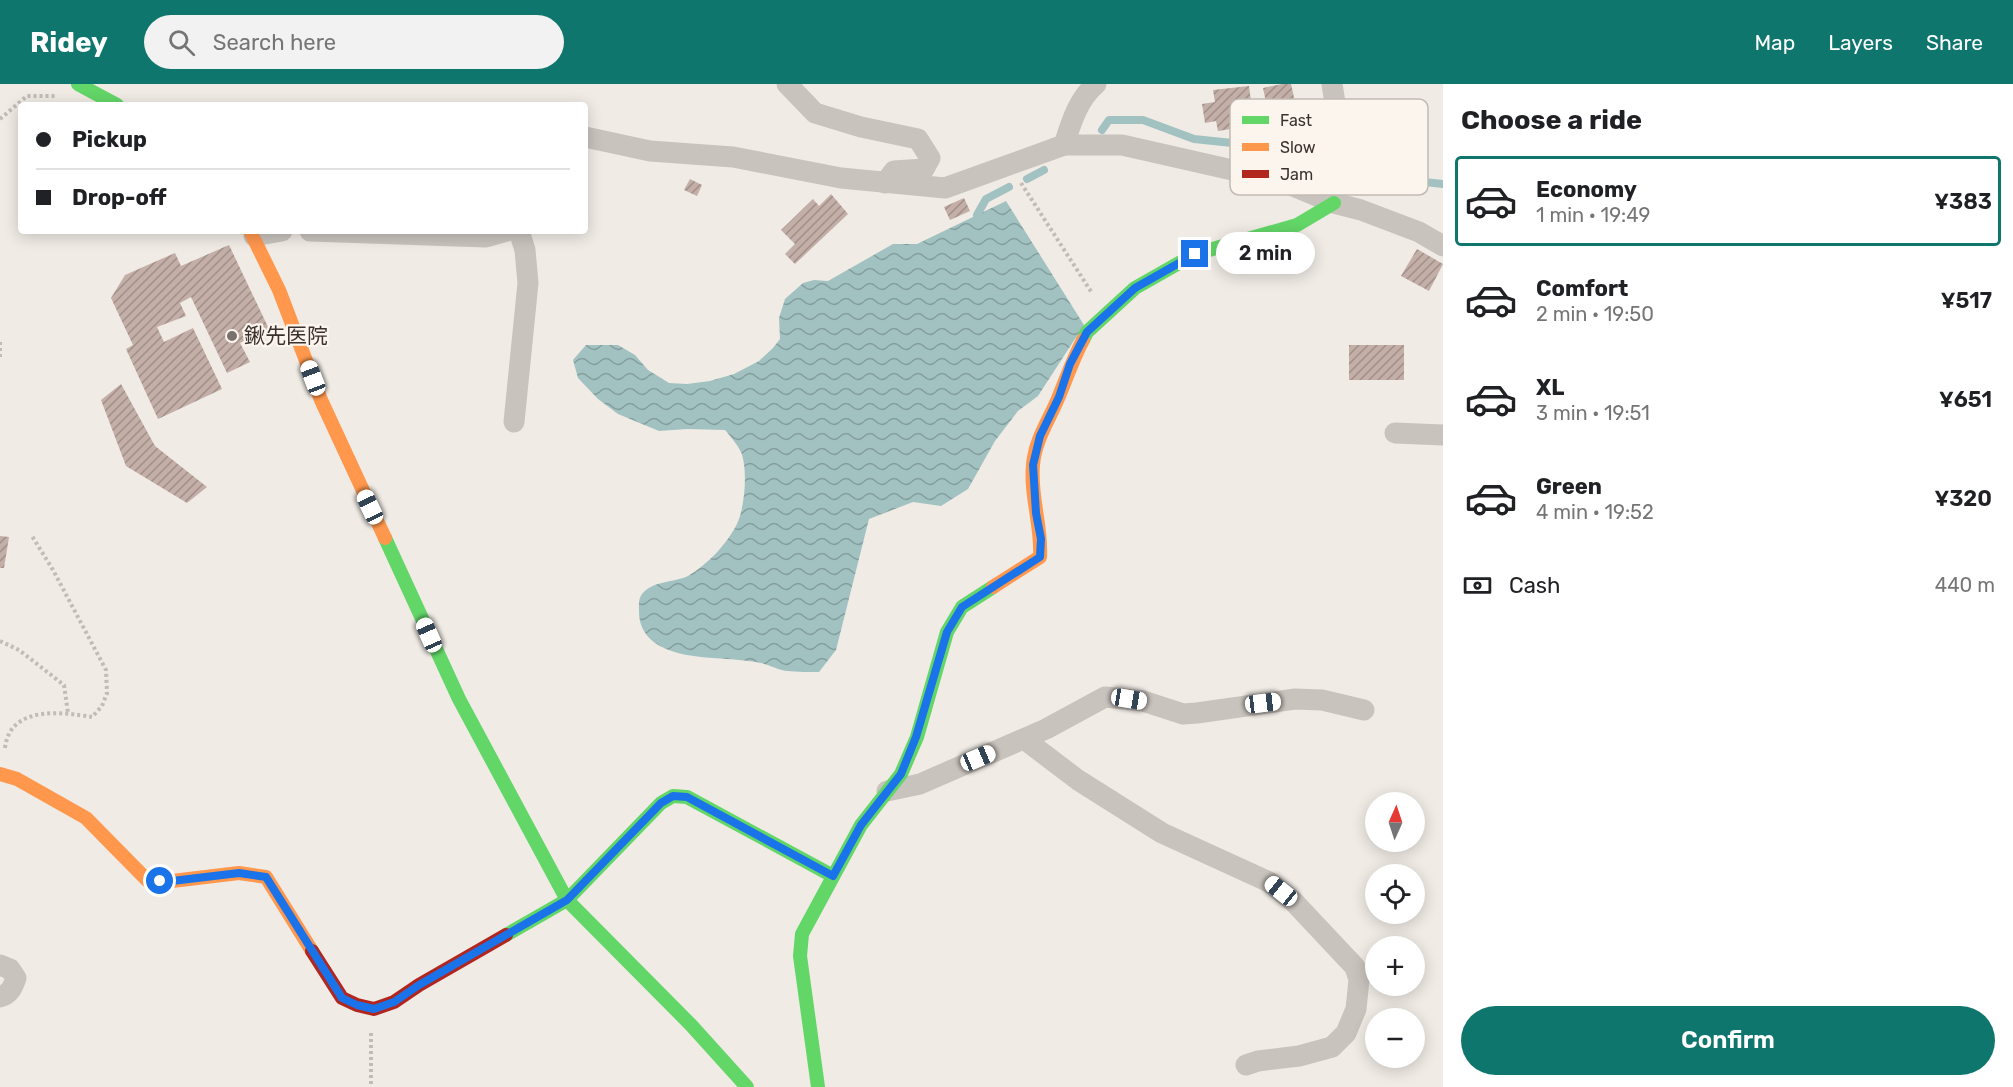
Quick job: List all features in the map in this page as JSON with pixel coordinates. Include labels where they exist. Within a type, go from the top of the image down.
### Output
[{"type":"street","points":[[78,84],[111,102]]},
{"type":"street","points":[[787,84],[815,113],[861,127],[918,139],[930,158],[924,168],[894,171],[885,183]]},
{"type":"street","points":[[1064,145],[1074,114],[1089,90],[1096,84]]},
{"type":"street","points":[[1332,84],[1334,99]]},
{"type":"street","points":[[588,138],[650,151],[734,157],[841,178],[945,188],[1064,145],[1122,145],[1230,169]]},
{"type":"street","points":[[1316,195],[1419,232],[1443,246]]},
{"type":"street","points":[[818,1087],[800,956],[802,934],[861,825],[901,774],[916,737],[947,632],[962,607],[1040,557],[1041,539],[1036,513],[1033,465],[1040,436],[1059,397],[1070,364],[1087,332],[1135,288],[1195,254],[1297,225],[1328,200],[1329,195]]},
{"type":"street","points":[[252,234],[279,290],[321,400],[459,699],[567,900],[691,1025],[747,1087]]},
{"type":"street","points":[[398,234],[486,237],[496,234]]},
{"type":"street","points":[[514,422],[528,283],[525,250],[520,234]]},
{"type":"street","points":[[1395,433],[1443,435]]},
{"type":"street","points":[[888,791],[920,784],[1046,729],[1105,697],[1143,701],[1183,714],[1295,699],[1322,700],[1364,710]]},
{"type":"street","points":[[1024,738],[1078,780],[1162,833],[1269,882],[1293,901],[1355,967],[1359,980],[1356,1009],[1346,1033],[1332,1047],[1299,1056],[1258,1061],[1246,1065]]},
{"type":"street","points":[[1,773],[51,797],[86,818],[147,880],[172,881],[239,873],[266,877],[342,998],[374,1009],[394,1002],[419,985],[567,900],[661,803],[673,796],[687,797],[833,876]]},
{"type":"street","points":[[0,965],[10,969],[16,978],[13,988],[0,997]]},
{"type":"path","points":[[20,102],[27,96],[54,96],[65,100]]},
{"type":"path","points":[[0,119],[18,104]]},
{"type":"path","points":[[1010,165],[1106,315]]},
{"type":"path","points":[[0,342],[0,360]]},
{"type":"path","points":[[1,773],[5,743],[19,723],[32,716],[48,712],[92,717],[102,706],[107,693],[106,670],[53,570],[32,536]]},
{"type":"path","points":[[0,641],[19,650],[64,685],[68,713]]},
{"type":"path","points":[[372,1087],[373,1047],[370,1022],[374,1009]]},
{"type":"water","points":[[1006,201],[1084,325],[1038,396],[1018,411],[995,441],[968,489],[941,506],[913,502],[869,519],[836,650],[819,672],[787,671],[761,663],[692,656],[666,649],[655,643],[641,625],[639,600],[652,586],[688,576],[709,560],[728,539],[740,517],[745,488],[741,452],[725,430],[659,431],[618,414],[598,399],[578,378],[573,360],[586,345],[618,345],[635,355],[648,370],[669,383],[687,384],[710,381],[734,374],[759,361],[780,339],[779,318],[785,299],[803,283],[814,280],[828,281],[893,244],[917,244]]},
{"type":"building","points":[[1291,84],[1294,99],[1265,99],[1263,88]]},
{"type":"building","points":[[1249,86],[1251,99],[1230,99],[1230,129],[1218,131],[1216,121],[1205,123],[1202,104],[1215,102],[1213,90]]},
{"type":"building","points":[[690,179],[702,185],[697,196],[684,190]]},
{"type":"building","points":[[831,194],[848,214],[795,264],[785,254],[795,244],[781,230],[813,199],[819,206]]},
{"type":"building","points":[[964,198],[970,211],[950,220],[944,207]]},
{"type":"building","name":"鍬先医院","points":[[229,245],[269,329],[240,343],[250,362],[227,373],[191,297],[180,303],[186,316],[157,327],[164,342],[193,328],[222,389],[158,419],[126,349],[133,345],[111,298],[125,275],[175,253],[181,266]]},
{"type":"building","points":[[1417,249],[1443,264],[1429,291],[1401,276]]},
{"type":"building","points":[[1349,345],[1404,345],[1404,380],[1349,380]]},
{"type":"building","points":[[121,384],[155,446],[207,487],[187,503],[126,466],[101,400]]},
{"type":"building","points":[[0,536],[9,537],[4,568],[0,568]]},
{"type":"waterway","points":[[1102,130],[1109,120],[1143,120],[1194,139],[1230,143]]},
{"type":"waterway","points":[[1027,179],[1044,170]]},
{"type":"waterway","points":[[1428,182],[1443,184]]},
{"type":"waterway","points":[[977,215],[986,199],[1009,187]]},
{"type":"traffic: fast","points":[[78,84],[111,102]]},
{"type":"traffic: fast","points":[[1083,340],[1087,332],[1135,288],[1195,254],[1297,225],[1334,203]]},
{"type":"traffic: fast","points":[[385,538],[459,699],[567,900],[691,1025],[747,1087]]},
{"type":"traffic: fast","points":[[818,1087],[800,956],[802,934],[861,825],[901,774],[917,737],[947,632],[962,607],[993,587]]},
{"type":"traffic: fast","points":[[506,935],[567,900],[661,803],[673,796],[687,797],[833,876]]},
{"type":"traffic: slow","points":[[251,234],[279,290],[321,400],[385,538]]},
{"type":"traffic: slow","points":[[993,587],[1040,557],[1033,488],[1034,456],[1083,340]]},
{"type":"traffic: slow","points":[[0,774],[17,779],[86,818],[147,880],[172,881],[239,873],[266,877],[312,951]]},
{"type":"traffic: jam","points":[[312,951],[342,998],[374,1009],[394,1002],[506,935]]},
{"type":"place","name":"鍬先医院","points":[[232,336]]},
{"type":"route","points":[[160,881],[239,873],[266,877],[342,998],[374,1009],[394,1002],[419,985],[567,900],[661,803],[673,796],[687,797],[833,876],[861,825],[901,774],[929,697],[947,632],[962,607],[1040,557],[1041,539],[1036,513],[1033,465],[1040,436],[1059,397],[1070,364],[1087,332],[1135,288],[1195,254]]}]
